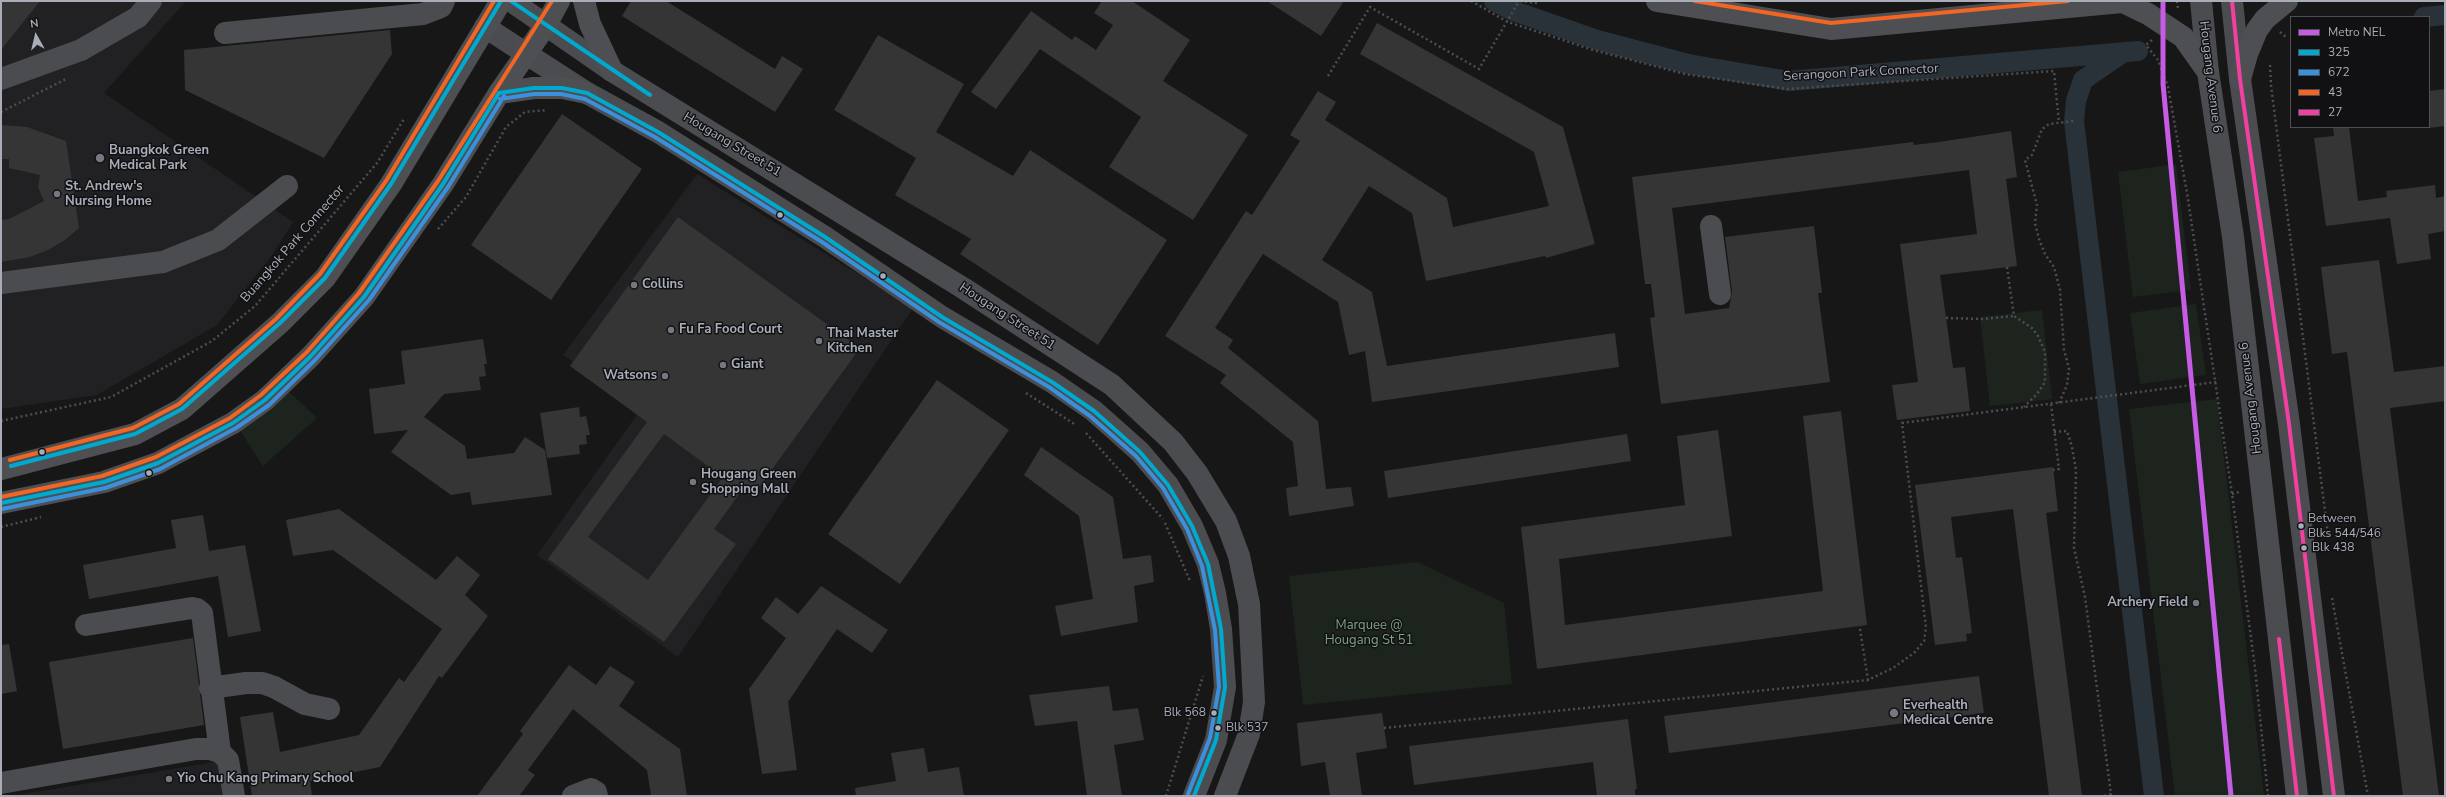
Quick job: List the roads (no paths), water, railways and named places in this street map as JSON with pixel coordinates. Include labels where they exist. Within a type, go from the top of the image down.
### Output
[{"type":"main road","points":[[1,469],[135,434],[182,408],[280,322],[325,278],[391,184],[501,1]]},
{"type":"main road","points":[[1,503],[104,482],[158,463],[233,423],[265,400],[310,356],[364,297],[443,184],[499,93],[525,53],[546,25],[559,1]]},
{"type":"main road","points":[[584,1],[590,24],[612,71]]},
{"type":"main road","points":[[1657,1],[1831,29],[2128,2],[2183,37],[2208,72]]},
{"type":"main road","points":[[2240,79],[2247,54],[2257,30],[2265,19],[2287,1]]},
{"type":"main road","points":[[499,93],[534,88],[562,88],[587,93]]},
{"type":"street","points":[[1,79],[81,50],[138,17],[151,1]]},
{"type":"street","points":[[226,33],[423,14],[440,7],[444,1]]},
{"type":"street","name":"Hougang Street 51","points":[[511,1],[612,71],[963,288],[1112,385],[1173,442],[1197,473],[1226,521],[1239,556],[1250,604],[1254,702],[1249,734],[1225,796]]},
{"type":"street","name":"Hougang Avenue 6","points":[[2201,1],[2208,72],[2233,236],[2297,796]]},
{"type":"street","points":[[2232,1],[2240,79],[2289,424],[2334,796]]},
{"type":"street","name":"Hougang Street 51","points":[[485,27],[587,93],[658,132],[818,233],[942,317],[1052,382],[1094,411],[1140,452],[1168,485],[1192,526],[1208,564],[1220,622],[1225,687],[1216,740],[1194,796]]},
{"type":"street","points":[[1,283],[163,262],[218,240],[287,186]]},
{"type":"street","points":[[1711,226],[1720,294]]},
{"type":"street","points":[[86,625],[192,608],[197,609],[202,613],[210,688],[220,752],[228,760],[234,796]]},
{"type":"street","points":[[210,688],[246,682],[262,683],[274,687],[305,704],[329,709]]},
{"type":"street","points":[[1,783],[196,749],[220,752]]},
{"type":"street","points":[[573,796],[591,789],[596,792],[597,796]]},
{"type":"waterway","points":[[1494,1],[1511,10],[1597,40],[1688,64],[1789,81],[2138,51]]},
{"type":"waterway","points":[[2430,16],[2445,15]]},
{"type":"waterway","points":[[2124,52],[2083,80],[2076,101],[2074,121],[2154,796]]},
{"type":"metro line","name":"NEL","points":[[2163,1],[2163,84],[2231,796]]},
{"type":"place","name":"Buangkok Green Medical Park","points":[[100,158]]},
{"type":"place","name":"St. Andrew's Nursing Home","points":[[57,194]]},
{"type":"place","name":"Collins","points":[[634,285]]},
{"type":"place","name":"Fu Fa Food Court","points":[[671,330]]},
{"type":"place","name":"Thai Master Kitchen","points":[[819,341]]},
{"type":"place","name":"Giant","points":[[723,365]]},
{"type":"place","name":"Watsons","points":[[665,376]]},
{"type":"place","name":"Hougang Green Shopping Mall","points":[[693,482]]},
{"type":"place","name":"Between Blks 544/546","points":[[2301,526]]},
{"type":"place","name":"Blk 438","points":[[2304,548]]},
{"type":"place","name":"Archery Field","points":[[2196,603]]},
{"type":"place","name":"Blk 568","points":[[1214,713]]},
{"type":"place","name":"Everhealth Medical Centre","points":[[1894,713]]},
{"type":"place","name":"Blk 537","points":[[1218,728]]},
{"type":"place","name":"Yio Chu Kang Primary School","points":[[169,779]]},
{"type":"park label","name":"Marquee @ Hougang St 51","points":[[1369,634]]}]
